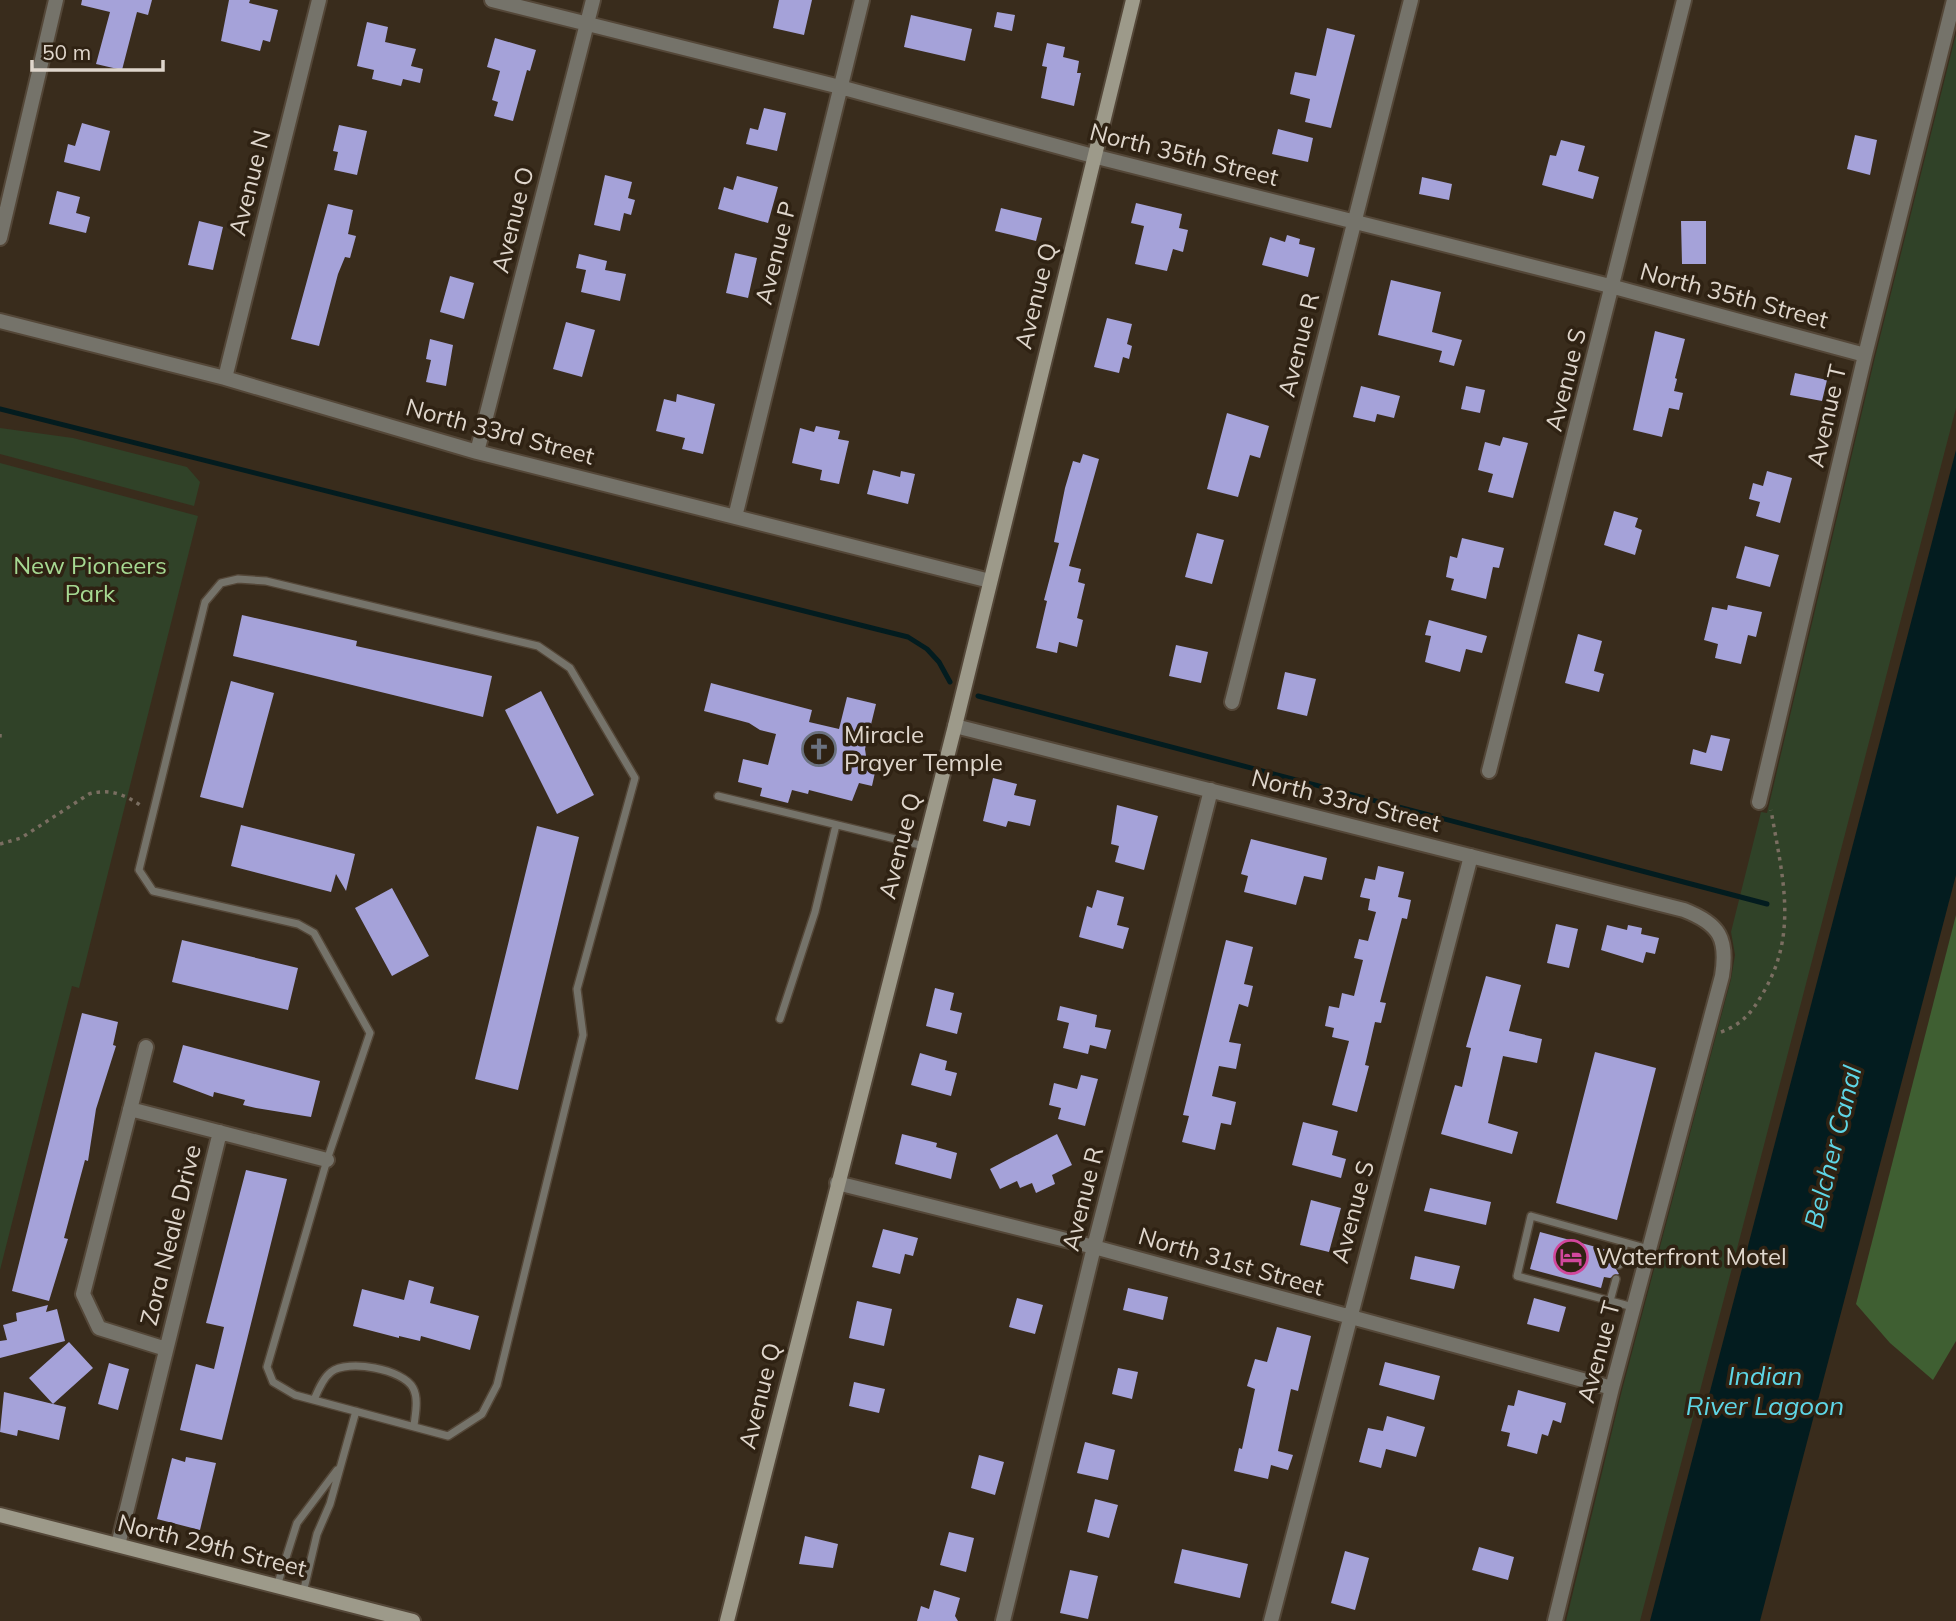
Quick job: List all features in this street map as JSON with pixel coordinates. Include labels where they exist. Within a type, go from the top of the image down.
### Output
[{"type":"street","points":[[0,238],[56,0]]},
{"type":"street","name":"Avenue N","points":[[225,378],[319,0]]},
{"type":"street","name":"North 35th Street","points":[[492,0],[840,87],[1093,156],[1614,287],[1865,355]]},
{"type":"street","name":"Avenue O","points":[[477,452],[593,0]]},
{"type":"street","name":"Avenue P","points":[[735,517],[862,0]]},
{"type":"street","name":"Avenue Q","points":[[727,1621],[955,726],[1133,0]]},
{"type":"street","name":"Avenue R","points":[[1232,702],[1411,0]]},
{"type":"street","name":"Avenue S","points":[[1489,771],[1685,0]]},
{"type":"street","name":"Avenue T","points":[[1759,802],[1865,355],[1954,0]]},
{"type":"street","name":"North 33rd Street","points":[[0,321],[225,378],[477,452],[990,581]]},
{"type":"street","name":"North 33rd Street","points":[[955,726],[1684,910],[1709,922],[1719,933]]},
{"type":"street","name":"Avenue R","points":[[1003,1621],[1094,1247],[1211,790]]},
{"type":"street","name":"Avenue S","points":[[1271,1621],[1471,856]]},
{"type":"street","name":"Avenue T","points":[[1555,1621],[1612,1388],[1725,956],[1719,933]]},
{"type":"street","name":"Zora Neale Drive","points":[[146,1047],[83,1294],[99,1328],[166,1349]]},
{"type":"street","name":"Zora Neale Drive","points":[[130,1109],[327,1160]]},
{"type":"street","name":"Zora Neale Drive","points":[[118,1545],[220,1132]]},
{"type":"street","name":"North 31st Street","points":[[837,1183],[1094,1247],[1612,1388]]},
{"type":"street","name":"North 29th Street","points":[[0,1515],[413,1621]]},
{"type":"lane","points":[[238,579],[266,581],[538,646],[570,668],[635,778],[578,989],[583,1035],[497,1385],[482,1414],[448,1436],[314,1400],[295,1395],[273,1382],[267,1367],[327,1160],[370,1033],[314,933],[298,925],[153,891],[139,870],[205,601],[221,583],[238,579]]},
{"type":"lane","points":[[718,796],[924,846]]},
{"type":"lane","points":[[780,1019],[815,912],[836,825]]},
{"type":"lane","points":[[1634,1307],[1517,1276],[1531,1216],[1649,1249]]},
{"type":"lane","points":[[1619,1265],[1625,1243]]},
{"type":"lane","points":[[1609,1301],[1615,1279]]},
{"type":"lane","points":[[314,1400],[330,1372],[343,1366],[373,1368],[398,1375],[413,1387],[416,1401],[414,1426]]},
{"type":"lane","points":[[303,1593],[317,1534],[330,1504],[356,1411]]},
{"type":"lane","points":[[277,1586],[297,1523],[340,1467]]},
{"type":"path","points":[[1705,1037],[1731,1028],[1749,1017],[1778,966],[1784,947],[1784,886],[1765,777]]},
{"type":"path","points":[[0,845],[21,838],[89,794],[100,791],[124,794],[145,808]]},
{"type":"green space","points":[[1956,34],[1956,408],[1640,1621],[1566,1621],[1622,1390],[1731,979],[1735,955],[1731,932],[1761,812],[1767,813],[1875,357]]},
{"type":"green space","points":[[0,428],[73,438],[187,467],[200,482],[194,506],[0,454]]},
{"type":"green space","name":"New Pioneers Park","points":[[0,463],[198,516],[79,988],[72,986],[0,1270]]},
{"type":"green space","points":[[1956,915],[1956,1341],[1933,1380],[1890,1343],[1856,1304]]},
{"type":"water","name":"Indian River Lagoon","points":[[1956,450],[1956,875],[1760,1621],[1650,1621]]},
{"type":"building","points":[[82,0],[152,0],[148,15],[137,12],[122,70],[96,64],[110,12],[81,5]]},
{"type":"building","points":[[229,0],[250,0],[249,3],[278,10],[270,42],[263,40],[260,51],[221,41]]},
{"type":"building","points":[[779,0],[812,0],[804,35],[773,28]]},
{"type":"building","points":[[997,12],[1015,15],[1012,31],[994,27]]},
{"type":"building","points":[[911,15],[972,29],[965,61],[904,47]]},
{"type":"building","points":[[367,22],[388,27],[385,42],[416,49],[411,66],[423,69],[420,83],[403,79],[401,86],[372,79],[374,70],[357,66]]},
{"type":"building","points":[[1327,28],[1355,35],[1331,128],[1305,122],[1310,99],[1290,94],[1295,72],[1316,76]]},
{"type":"building","points":[[495,38],[536,50],[530,71],[527,70],[513,121],[494,116],[498,102],[492,100],[500,71],[487,67]]},
{"type":"building","points":[[1047,43],[1065,47],[1063,57],[1079,61],[1077,73],[1081,73],[1074,106],[1041,98],[1047,67],[1042,66]]},
{"type":"building","points":[[764,108],[786,113],[777,151],[746,144],[750,128],[758,130]]},
{"type":"building","points":[[82,123],[110,131],[100,171],[64,162],[68,144],[75,146]]},
{"type":"building","points":[[339,125],[367,131],[357,175],[334,170],[338,152],[333,151]]},
{"type":"building","points":[[1278,129],[1313,138],[1308,162],[1272,154]]},
{"type":"building","points":[[1855,135],[1877,140],[1870,175],[1847,169]]},
{"type":"building","points":[[1561,140],[1585,146],[1578,171],[1599,177],[1593,199],[1542,185],[1550,155],[1556,156]]},
{"type":"building","points":[[605,175],[632,182],[628,198],[635,200],[631,215],[624,213],[620,231],[594,225]]},
{"type":"building","points":[[737,176],[778,187],[768,223],[718,209],[724,187],[733,190]]},
{"type":"building","points":[[1422,177],[1452,184],[1449,200],[1419,194]]},
{"type":"building","points":[[57,191],[80,197],[76,213],[90,217],[86,233],[49,224]]},
{"type":"building","points":[[1136,203],[1182,214],[1179,228],[1188,230],[1183,252],[1173,249],[1167,271],[1135,264],[1144,226],[1131,223]]},
{"type":"building","points":[[328,204],[353,210],[348,234],[356,236],[350,258],[345,257],[338,274],[319,346],[291,339]]},
{"type":"building","points":[[1001,208],[1042,218],[1036,241],[995,231]]},
{"type":"building","points":[[199,221],[223,227],[213,270],[188,265]]},
{"type":"building","points":[[1681,221],[1706,221],[1706,264],[1682,264]]},
{"type":"building","points":[[1287,235],[1300,239],[1299,244],[1315,248],[1308,277],[1262,265],[1270,237],[1285,242]]},
{"type":"building","points":[[735,253],[757,258],[748,298],[726,293]]},
{"type":"building","points":[[579,254],[607,261],[605,270],[626,274],[620,301],[581,292],[586,270],[576,268]]},
{"type":"building","points":[[450,276],[474,283],[464,319],[440,312]]},
{"type":"building","points":[[1391,280],[1441,292],[1432,332],[1462,340],[1454,366],[1439,362],[1442,351],[1378,335]]},
{"type":"building","points":[[1107,318],[1132,324],[1127,344],[1132,346],[1129,359],[1123,357],[1119,373],[1094,367]]},
{"type":"building","points":[[566,322],[595,330],[582,377],[553,369]]},
{"type":"building","points":[[1655,331],[1685,339],[1674,391],[1683,393],[1679,410],[1669,408],[1662,437],[1633,430]]},
{"type":"building","points":[[430,339],[453,345],[446,386],[426,382],[431,360],[426,359]]},
{"type":"building","points":[[1795,373],[1827,380],[1822,401],[1790,395]]},
{"type":"building","points":[[1361,386],[1400,396],[1394,418],[1377,414],[1375,422],[1353,417]]},
{"type":"building","points":[[1466,386],[1485,390],[1480,413],[1461,409]]},
{"type":"building","points":[[677,394],[715,404],[703,454],[682,449],[685,438],[656,431],[664,399],[676,402]]},
{"type":"building","points":[[1227,413],[1269,426],[1260,458],[1250,455],[1238,497],[1207,489]]},
{"type":"building","points":[[816,426],[840,431],[838,439],[849,441],[839,484],[820,480],[822,470],[792,463],[800,428],[814,432]]},
{"type":"building","points":[[1503,437],[1528,443],[1513,498],[1488,492],[1493,474],[1478,470],[1485,442],[1500,446]]},
{"type":"building","points":[[1083,454],[1099,459],[1069,566],[1081,569],[1078,582],[1085,584],[1077,618],[1083,620],[1077,647],[1059,642],[1057,653],[1036,648],[1047,601],[1044,600],[1059,543],[1054,542],[1065,488],[1073,461],[1080,463]]},
{"type":"building","points":[[873,470],[900,477],[901,471],[915,474],[908,504],[867,494]]},
{"type":"building","points":[[1767,471],[1792,478],[1780,523],[1756,516],[1760,502],[1749,499],[1753,483],[1763,486]]},
{"type":"building","points":[[1614,511],[1638,518],[1635,527],[1642,530],[1635,555],[1604,545]]},
{"type":"building","points":[[1197,533],[1224,540],[1212,584],[1185,577]]},
{"type":"building","points":[[1462,538],[1504,548],[1499,568],[1493,567],[1486,599],[1451,590],[1454,579],[1446,577],[1450,556],[1457,558]]},
{"type":"building","points":[[1745,546],[1779,555],[1770,587],[1736,578]]},
{"type":"building","points":[[1728,605],[1762,612],[1756,637],[1748,635],[1741,664],[1715,658],[1718,644],[1704,640],[1712,607],[1727,610]]},
{"type":"building","points":[[242,615],[357,641],[356,646],[492,676],[483,717],[233,656]]},
{"type":"building","points":[[1429,620],[1487,636],[1482,653],[1466,649],[1460,672],[1425,662],[1431,636],[1425,635]]},
{"type":"building","points":[[1578,634],[1602,641],[1594,671],[1604,674],[1599,692],[1565,683]]},
{"type":"building","points":[[1176,645],[1208,652],[1201,683],[1169,676]]},
{"type":"building","points":[[1285,672],[1316,679],[1307,716],[1277,709]]},
{"type":"building","points":[[231,681],[274,693],[243,808],[200,797]]},
{"type":"building","name":"Miracle Prayer Temple","points":[[711,683],[812,710],[809,722],[839,729],[847,697],[876,704],[865,749],[866,756],[878,759],[872,786],[859,783],[852,801],[809,790],[808,794],[792,790],[788,803],[760,796],[762,788],[738,782],[743,759],[768,765],[776,734],[760,730],[749,723],[704,711]]},
{"type":"building","points":[[541,691],[594,795],[557,814],[505,710]]},
{"type":"building","points":[[1711,735],[1730,739],[1722,771],[1690,764],[1693,749],[1706,753]]},
{"type":"building","points":[[993,778],[1017,784],[1014,795],[1036,800],[1030,826],[1008,821],[1006,827],[983,821]]},
{"type":"building","points":[[1117,805],[1158,816],[1144,870],[1115,862],[1119,846],[1111,844]]},
{"type":"building","points":[[241,825],[355,854],[346,891],[336,874],[331,892],[231,866]]},
{"type":"building","points":[[537,826],[579,837],[518,1090],[475,1079]]},
{"type":"building","points":[[1251,839],[1327,858],[1322,880],[1304,876],[1296,905],[1244,892],[1248,876],[1241,874]]},
{"type":"building","points":[[1378,866],[1404,872],[1398,897],[1411,900],[1407,919],[1402,918],[1380,1002],[1386,1003],[1381,1023],[1375,1022],[1365,1065],[1369,1066],[1357,1112],[1332,1105],[1349,1041],[1332,1037],[1334,1028],[1325,1026],[1329,1006],[1339,1008],[1342,993],[1354,996],[1363,960],[1354,958],[1359,939],[1368,941],[1376,912],[1368,910],[1370,899],[1360,897],[1365,878],[1375,880]]},
{"type":"building","points":[[392,888],[429,956],[392,976],[355,908]]},
{"type":"building","points":[[1097,890],[1124,897],[1117,925],[1129,928],[1123,949],[1079,937],[1087,906],[1092,908]]},
{"type":"building","points":[[1556,924],[1578,929],[1569,968],[1547,963]]},
{"type":"building","points":[[1607,925],[1627,930],[1628,925],[1642,928],[1641,934],[1659,938],[1655,954],[1646,952],[1643,963],[1601,950]]},
{"type":"building","points":[[182,940],[298,968],[288,1010],[172,982]]},
{"type":"building","points":[[1226,940],[1253,947],[1244,984],[1253,986],[1248,1007],[1239,1004],[1229,1042],[1241,1044],[1236,1069],[1219,1066],[1212,1096],[1236,1102],[1231,1125],[1221,1123],[1215,1150],[1182,1142],[1189,1116],[1183,1115]]},
{"type":"building","points":[[1486,976],[1521,985],[1509,1031],[1542,1039],[1537,1063],[1503,1056],[1488,1123],[1518,1132],[1512,1154],[1441,1134],[1455,1085],[1462,1087],[1471,1048],[1466,1047]]},
{"type":"building","points":[[935,988],[954,993],[950,1010],[962,1013],[957,1034],[926,1026]]},
{"type":"building","points":[[1060,1006],[1097,1015],[1095,1027],[1111,1030],[1106,1049],[1090,1045],[1088,1054],[1063,1048],[1069,1023],[1057,1020]]},
{"type":"building","points":[[82,1013],[118,1022],[113,1045],[116,1046],[96,1109],[88,1161],[85,1160],[64,1238],[68,1239],[49,1301],[12,1291]]},
{"type":"building","points":[[183,1045],[320,1081],[311,1117],[243,1105],[245,1100],[214,1092],[213,1097],[173,1082]]},
{"type":"building","points":[[1595,1052],[1656,1068],[1617,1220],[1556,1203]]},
{"type":"building","points":[[920,1053],[947,1061],[945,1070],[957,1073],[951,1096],[911,1085]]},
{"type":"building","points":[[1081,1075],[1098,1079],[1085,1126],[1058,1119],[1061,1108],[1049,1105],[1054,1083],[1077,1089]]},
{"type":"building","points":[[1303,1122],[1338,1131],[1332,1155],[1346,1159],[1341,1178],[1292,1165]]},
{"type":"building","points":[[902,1134],[937,1143],[936,1147],[957,1153],[951,1179],[895,1164]]},
{"type":"building","points":[[1057,1134],[1072,1165],[1052,1175],[1055,1184],[1036,1193],[1032,1183],[1020,1188],[1017,1181],[1000,1189],[990,1169]]},
{"type":"building","points":[[246,1170],[287,1179],[222,1440],[180,1430],[196,1364],[214,1369],[224,1327],[206,1323]]},
{"type":"building","points":[[1430,1188],[1491,1202],[1486,1225],[1424,1211]]},
{"type":"building","points":[[1311,1200],[1341,1208],[1329,1252],[1300,1245]]},
{"type":"building","points":[[883,1229],[918,1238],[913,1256],[905,1254],[900,1274],[872,1267]]},
{"type":"building","name":"Waterfront Motel","points":[[1540,1232],[1611,1251],[1608,1263],[1613,1264],[1619,1274],[1610,1278],[1604,1277],[1601,1288],[1530,1269]]},
{"type":"building","points":[[1415,1256],[1460,1266],[1454,1289],[1410,1279]]},
{"type":"building","points":[[409,1280],[434,1287],[430,1303],[479,1316],[470,1350],[421,1336],[420,1341],[399,1338],[353,1326],[362,1289],[404,1300]]},
{"type":"building","points":[[1128,1288],[1168,1297],[1163,1320],[1123,1310]]},
{"type":"building","points":[[1017,1298],[1043,1305],[1035,1334],[1009,1327]]},
{"type":"building","points":[[1534,1298],[1566,1307],[1559,1332],[1527,1324]]},
{"type":"building","points":[[857,1301],[892,1309],[884,1346],[849,1338]]},
{"type":"building","points":[[48,1305],[46,1312],[57,1309],[65,1341],[0,1358],[0,1341],[7,1340],[3,1325],[17,1321],[16,1313]]},
{"type":"building","points":[[1277,1327],[1311,1336],[1298,1391],[1291,1389],[1278,1451],[1293,1455],[1288,1470],[1271,1465],[1268,1479],[1234,1471],[1239,1448],[1242,1449],[1255,1389],[1247,1386],[1255,1359],[1267,1362]]},
{"type":"building","points":[[69,1342],[93,1368],[53,1404],[29,1378]]},
{"type":"building","points":[[1385,1362],[1440,1376],[1434,1400],[1379,1385]]},
{"type":"building","points":[[109,1363],[129,1369],[118,1410],[98,1404]]},
{"type":"building","points":[[1118,1368],[1138,1372],[1132,1399],[1112,1394]]},
{"type":"building","points":[[854,1382],[885,1389],[879,1413],[849,1406]]},
{"type":"building","points":[[1518,1390],[1566,1403],[1561,1423],[1553,1420],[1548,1436],[1542,1434],[1537,1454],[1507,1446],[1510,1433],[1501,1431],[1508,1405],[1514,1406]]},
{"type":"building","points":[[4,1392],[66,1407],[59,1440],[18,1430],[17,1436],[0,1432]]},
{"type":"building","points":[[1387,1416],[1425,1427],[1416,1457],[1386,1449],[1381,1468],[1359,1462],[1368,1428],[1383,1431]]},
{"type":"building","points":[[1085,1442],[1115,1450],[1108,1480],[1077,1473]]},
{"type":"building","points":[[979,1455],[1004,1462],[995,1495],[971,1488]]},
{"type":"building","points":[[186,1457],[216,1463],[200,1530],[157,1519],[172,1458],[185,1462]]},
{"type":"building","points":[[1095,1499],[1118,1505],[1109,1538],[1087,1532]]},
{"type":"building","points":[[949,1532],[974,1538],[966,1572],[940,1565]]},
{"type":"building","points":[[805,1536],[838,1544],[833,1568],[799,1564]]},
{"type":"building","points":[[1479,1547],[1514,1557],[1508,1580],[1472,1570]]},
{"type":"building","points":[[1182,1549],[1248,1564],[1240,1598],[1174,1583]]},
{"type":"building","points":[[1345,1551],[1369,1558],[1355,1610],[1331,1603]]},
{"type":"building","points":[[1070,1570],[1098,1576],[1088,1619],[1060,1613]]},
{"type":"building","points":[[934,1590],[960,1598],[955,1616],[958,1621],[917,1621],[921,1606],[929,1609]]},
{"type":"waterway","points":[[0,409],[908,637],[927,649],[939,662],[950,682]]},
{"type":"waterway","points":[[978,696],[1767,904]]},
{"type":"place","name":"Miracle Prayer Temple","points":[[819,749]]},
{"type":"place","name":"Waterfront Motel","points":[[1571,1257]]},
{"type":"water label","name":"Belcher Canal","points":[[1833,1147]]}]
